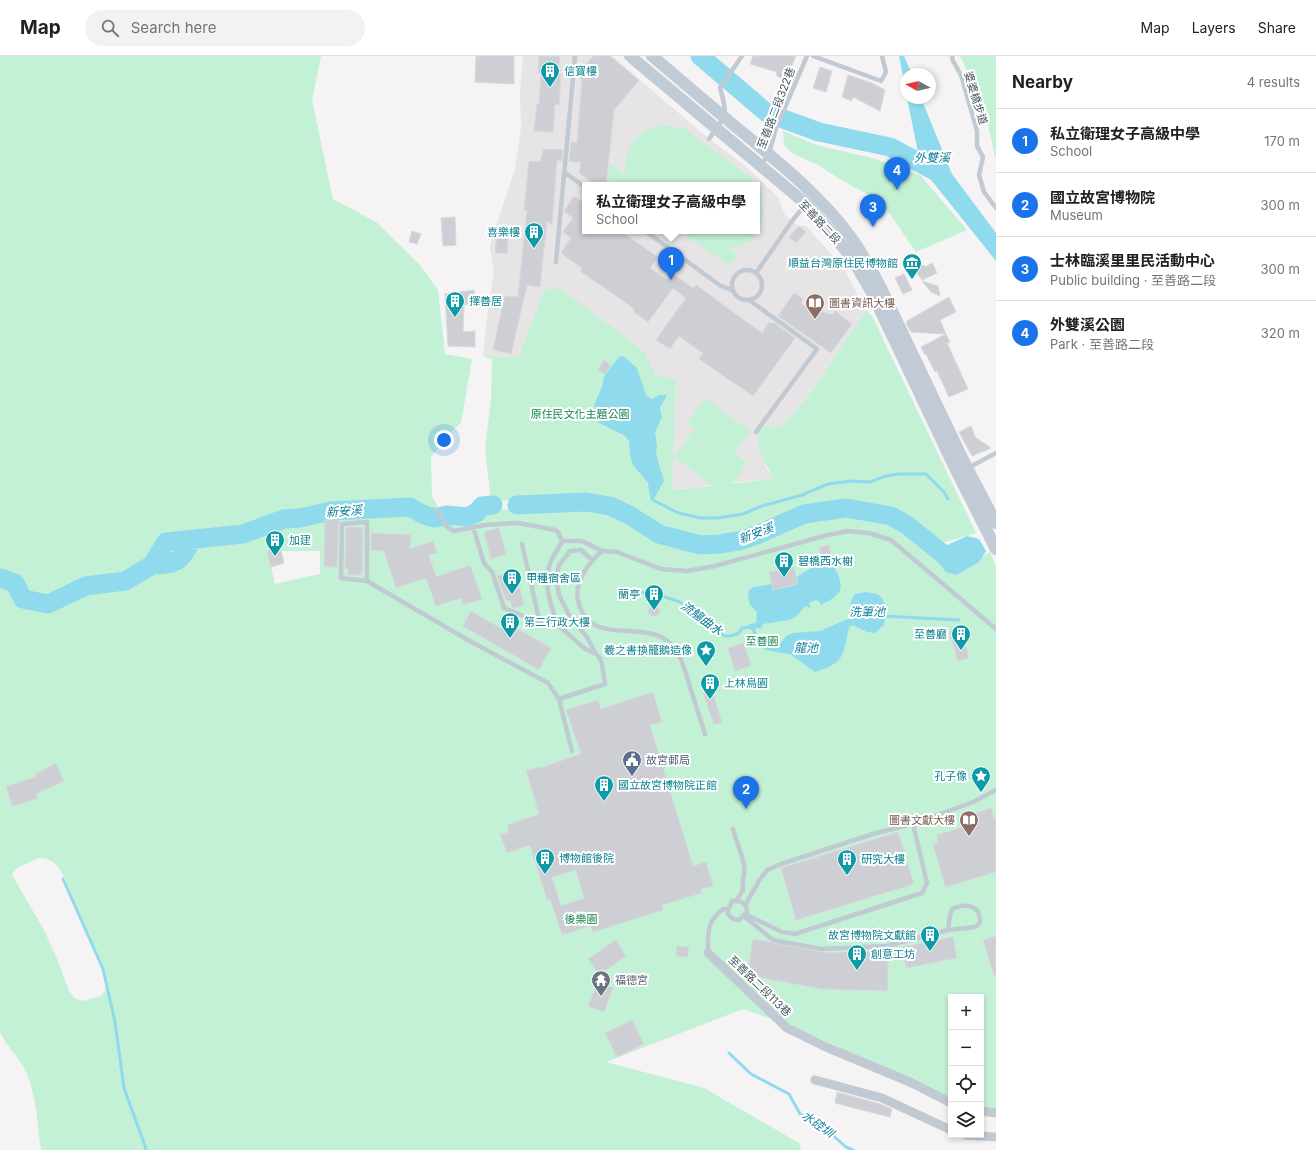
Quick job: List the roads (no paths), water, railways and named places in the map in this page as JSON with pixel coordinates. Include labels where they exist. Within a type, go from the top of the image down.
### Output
[{"type":"street","name":"至善路二段","points":[[630,56],[712,134],[810,200]]},
{"type":"street","name":"至善路二段","points":[[652,56],[724,118],[769,154],[810,200],[850,236],[867,262],[881,288],[994,541]]},
{"type":"street","name":"至善路二段","points":[[962,471],[996,523]]},
{"type":"street","name":"至善路二段113巷","points":[[708,953],[787,1028],[826,1047],[912,1083],[949,1102]]},
{"type":"street","points":[[815,1080],[882,1098],[948,1129]]},
{"type":"street","points":[[984,1111],[996,1113]]},
{"type":"street","points":[[984,1136],[996,1137]]},
{"type":"lane","points":[[556,262],[575,56]]},
{"type":"lane","points":[[712,134],[724,118],[726,106],[720,88],[742,56]]},
{"type":"lane","name":"至善路二段322巷","points":[[760,166],[769,154],[776,128],[807,56]]},
{"type":"lane","points":[[814,56],[881,81],[886,72],[882,56]]},
{"type":"lane","name":"婆婆橋步道","points":[[952,56],[953,61],[961,75],[977,131],[977,146],[982,157],[979,175],[984,192],[996,208]]},
{"type":"lane","points":[[564,172],[582,185]]},
{"type":"lane","points":[[756,273],[792,221],[810,200]]},
{"type":"lane","points":[[649,234],[721,286],[732,290],[739,298],[749,300],[817,349],[756,432]]},
{"type":"lane","points":[[732,290],[733,281],[739,273],[748,270],[756,273],[760,278],[762,287],[757,296],[749,300]]},
{"type":"lane","points":[[962,471],[996,453]]},
{"type":"lane","points":[[437,510],[448,528],[454,531],[485,525],[518,523],[555,530],[558,532],[562,541]]},
{"type":"lane","points":[[367,581],[367,522],[342,524],[341,578],[367,581],[468,640],[548,683],[559,699],[572,751]]},
{"type":"lane","points":[[473,527],[484,563],[492,572],[504,608],[540,623],[560,627]]},
{"type":"lane","points":[[562,541],[582,541],[602,551],[617,552],[661,569],[687,571],[715,566],[824,536],[847,532],[869,533],[891,540],[996,628]]},
{"type":"lane","points":[[562,541],[551,561],[546,578],[550,606],[560,627],[584,648],[596,654]]},
{"type":"lane","points":[[522,544],[540,623]]},
{"type":"lane","points":[[559,699],[605,684],[600,658],[570,617],[559,595],[556,578],[559,565],[570,551],[581,550],[592,560]]},
{"type":"lane","points":[[602,551],[592,560],[580,580],[576,593],[580,610],[588,620],[600,628],[658,636],[669,643],[678,653],[684,668],[705,734]]},
{"type":"lane","points":[[745,905],[767,870],[876,833],[913,824],[973,802],[996,790]]},
{"type":"lane","points":[[745,915],[782,932],[795,934],[922,893],[927,883],[913,824]]},
{"type":"lane","name":"至善路二段113巷","points":[[708,953],[708,928],[716,914],[723,909],[728,910],[732,901],[736,901],[743,890],[744,866],[733,829]]},
{"type":"lane","points":[[728,910],[732,919],[739,920],[745,915],[747,908],[740,901],[736,901]]},
{"type":"lane","points":[[745,915],[772,940],[821,949],[887,946],[948,930],[975,927],[980,923],[980,917],[976,910],[970,906],[962,905],[952,910],[948,930]]},
{"type":"water","points":[[899,56],[904,56],[909,68],[901,68]]},
{"type":"water","name":"外雙溪","points":[[908,104],[923,104],[952,174],[996,233],[996,261],[932,181],[920,162]]},
{"type":"water","points":[[623,356],[637,368],[646,395],[652,399],[659,395],[667,395],[660,408],[662,417],[655,432],[657,446],[656,454],[664,481],[652,502],[648,483],[633,465],[630,455],[629,441],[625,436],[597,422],[594,405],[603,384],[604,376],[619,357]]},
{"type":"water","points":[[967,536],[979,539],[986,551],[979,562],[956,575],[946,572],[927,548],[931,541],[945,546]]},
{"type":"water","points":[[818,564],[834,567],[838,574],[841,586],[838,594],[834,598],[821,605],[819,601],[816,600],[809,603],[811,608],[805,606],[797,616],[789,620],[763,624],[761,628],[749,629],[749,624],[756,623],[757,612],[750,605],[748,595],[749,590],[753,587],[767,585],[798,576]]},
{"type":"water","name":"龍池","points":[[867,592],[877,594],[883,600],[886,612],[884,625],[875,633],[867,632],[853,625],[849,627],[844,651],[841,657],[832,665],[815,672],[790,654],[775,652],[775,648],[778,647],[786,636],[793,633],[820,631],[850,618],[850,606],[853,597],[855,594]]},
{"type":"waterway","name":"外雙溪","points":[[700,56],[767,113],[819,132],[890,147],[935,171]]},
{"type":"waterway","points":[[653,500],[678,513],[701,518],[718,518],[743,514],[762,506],[802,495],[828,484],[851,481],[870,482],[886,476],[898,474],[926,474],[944,492],[948,499]]},
{"type":"waterway","name":"新安溪","points":[[517,505],[586,502],[610,506],[629,515],[659,534],[700,545],[739,541],[757,535],[804,514],[846,508],[891,516],[907,525],[949,559]]},
{"type":"waterway","name":"新安溪","points":[[0,578],[15,583],[23,599],[48,604],[86,586],[125,581],[152,565],[166,542],[243,534],[284,519],[300,518],[331,511],[410,507],[424,515],[435,518],[447,515],[467,517],[476,513],[482,506],[493,505]]},
{"type":"waterway","name":"新安溪","points":[[152,565],[167,564],[177,561],[192,540]]},
{"type":"waterway","name":"流觴曲水","points":[[630,593],[656,592],[662,596],[680,602],[695,612],[724,636],[731,636],[739,633],[742,628],[749,627],[753,629],[761,646],[777,650]]},
{"type":"waterway","name":"洗筆池","points":[[883,616],[959,620]]},
{"type":"waterway","points":[[63,879],[103,969],[115,1022],[124,1088],[146,1150]]},
{"type":"waterway","name":"水硿圳","points":[[729,1053],[751,1074],[789,1094],[800,1114],[820,1124],[846,1147],[853,1150]]},
{"type":"place","name":"信寶樓","points":[[550,88]]},
{"type":"place","name":"外雙溪公園","points":[[897,190]]},
{"type":"place","name":"士林臨溪里里民活動中心","points":[[873,227]]},
{"type":"place","name":"喜樂樓","points":[[534,249]]},
{"type":"place","name":"私立衛理女子高級中學","points":[[671,280]]},
{"type":"place","name":"順益台灣原住民博物館","points":[[912,280]]},
{"type":"place","name":"擇善居","points":[[455,318]]},
{"type":"place","name":"圖書資訊大樓","points":[[815,320]]},
{"type":"place","name":"加建","points":[[275,557]]},
{"type":"place","name":"碧橋西水榭","points":[[784,578]]},
{"type":"place","name":"甲種宿舍區","points":[[512,595]]},
{"type":"place","name":"蘭亭","points":[[654,611]]},
{"type":"place","name":"第二行政大樓","points":[[510,639]]},
{"type":"place","name":"至善廳","points":[[961,651]]},
{"type":"place","name":"羲之書換籠鵝造像","points":[[706,667]]},
{"type":"place","name":"上林鳥園","points":[[710,700]]},
{"type":"place","name":"故宮郵局","points":[[632,777]]},
{"type":"place","name":"孔子像","points":[[981,793]]},
{"type":"place","name":"國立故宮博物院正館","points":[[604,802]]},
{"type":"place","name":"國立故宮博物院","points":[[746,809]]},
{"type":"place","name":"圖書文獻大樓","points":[[969,837]]},
{"type":"place","name":"博物館後院","points":[[545,875]]},
{"type":"place","name":"研究大樓","points":[[847,876]]},
{"type":"place","name":"故宮博物院文獻館","points":[[930,952]]},
{"type":"place","name":"創意工坊","points":[[857,971]]},
{"type":"place","name":"福德宮","points":[[601,997]]},
{"type":"park label","name":"原住民文化主題公園","points":[[580,414]]},
{"type":"park label","name":"至善園","points":[[762,641]]},
{"type":"park label","name":"後樂園","points":[[581,919]]}]
